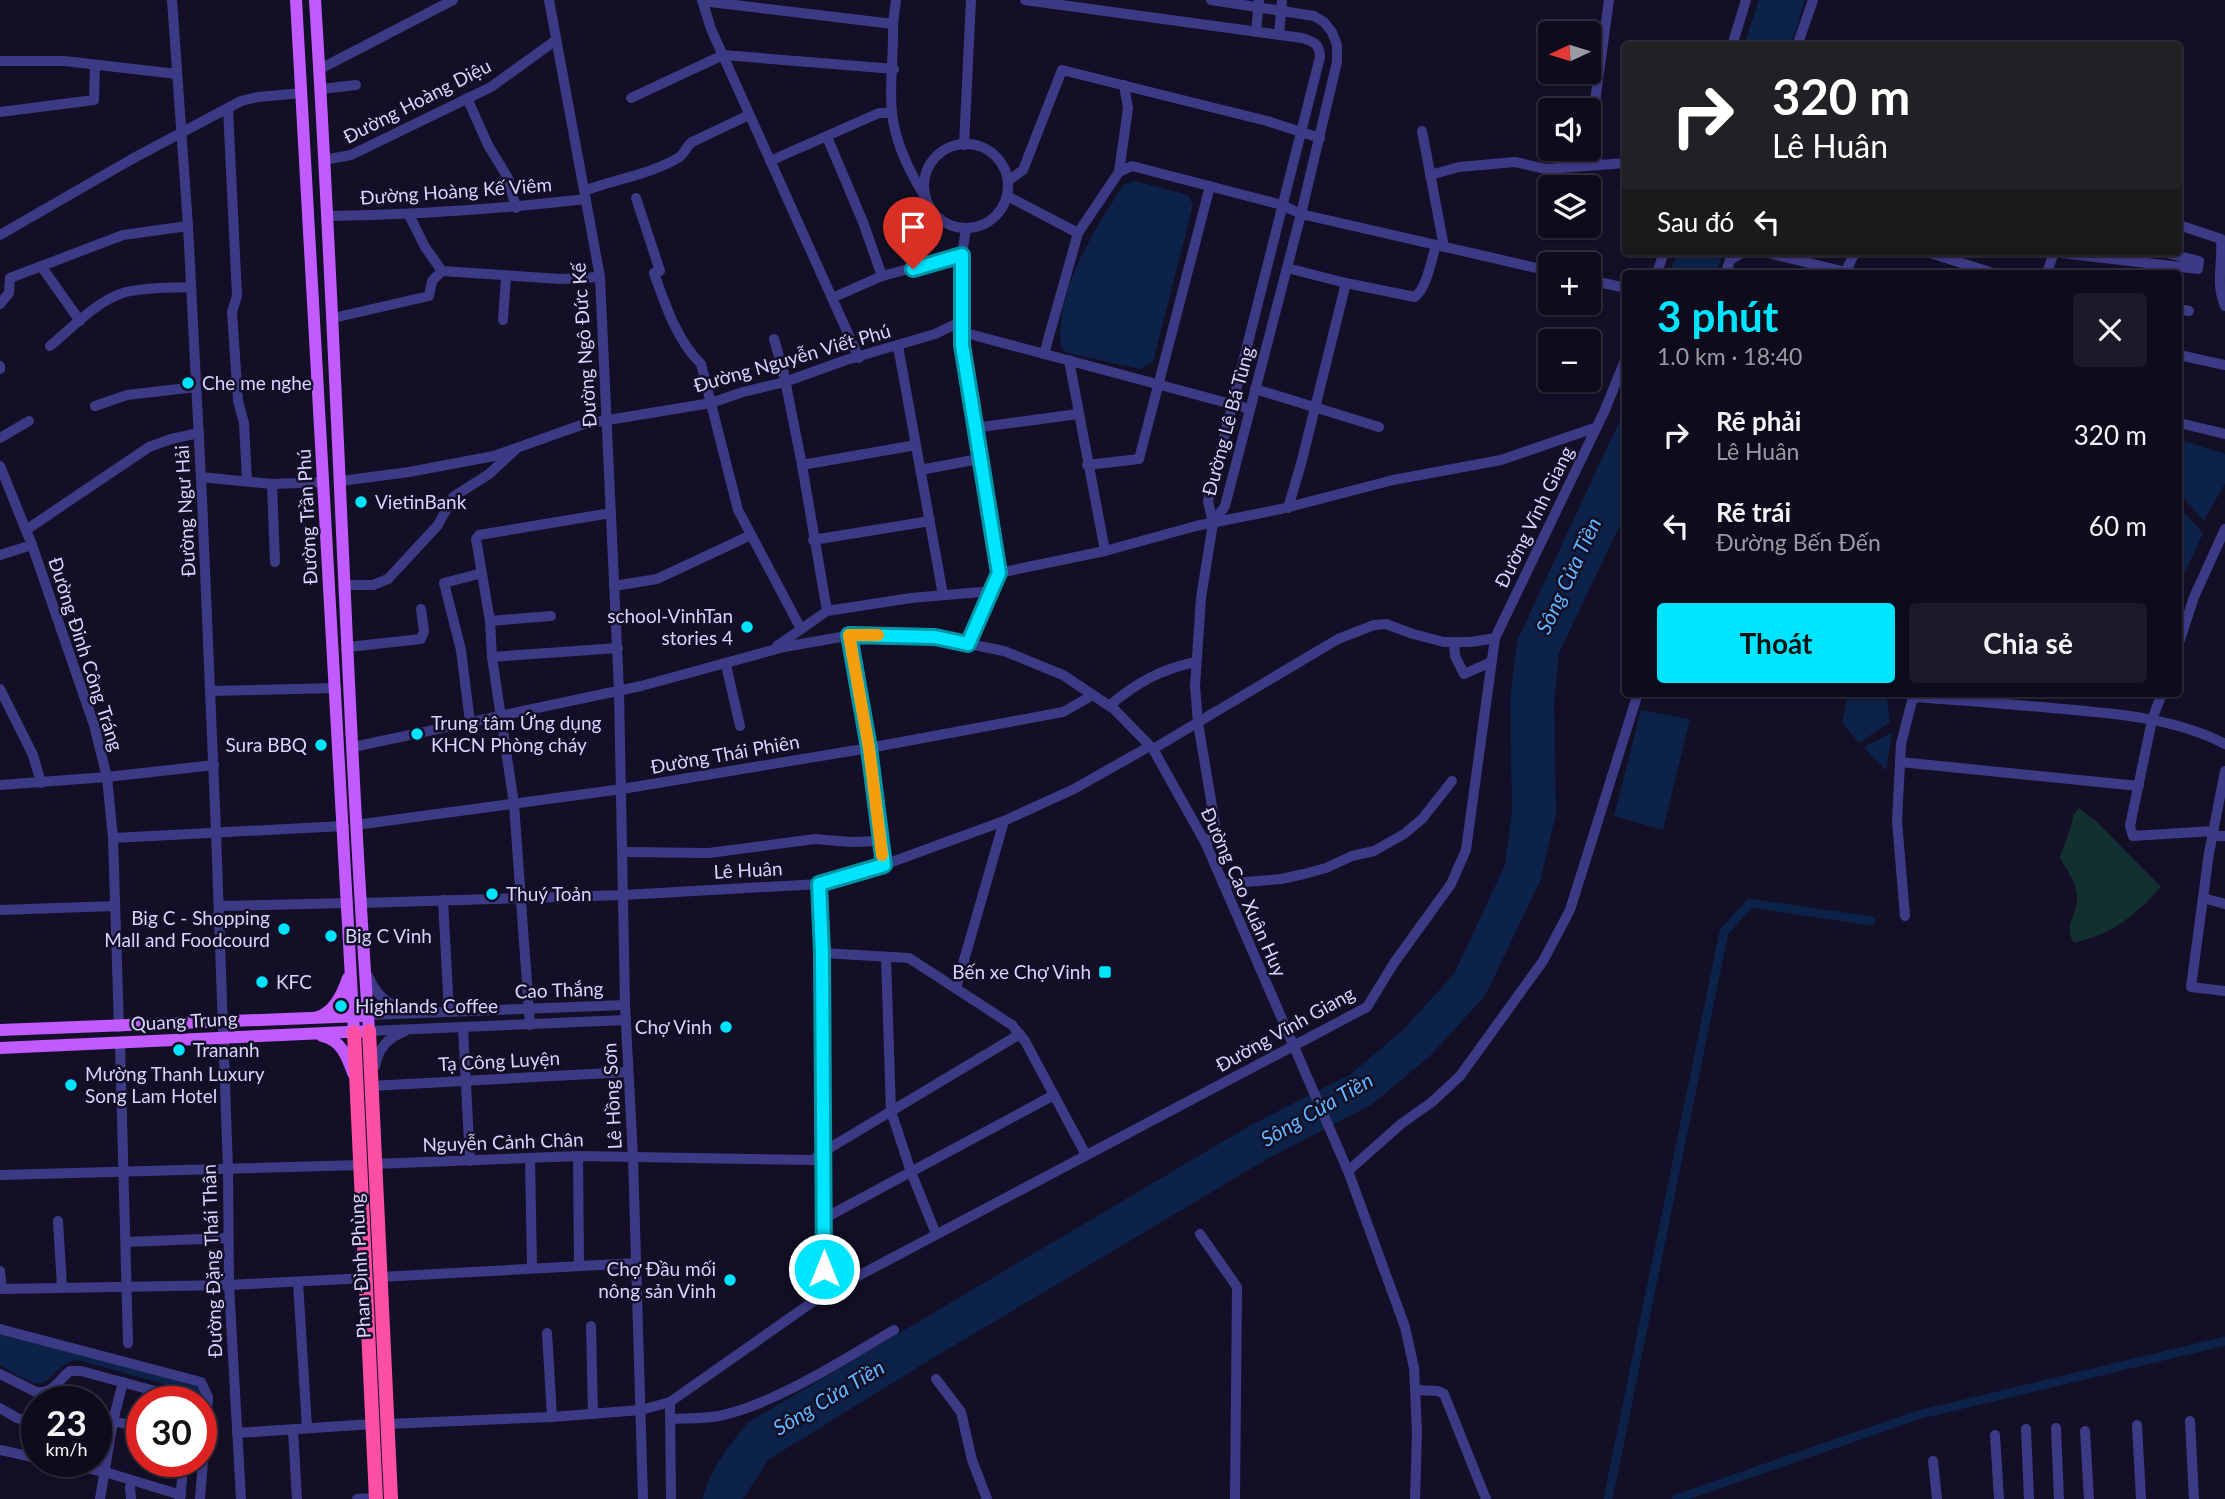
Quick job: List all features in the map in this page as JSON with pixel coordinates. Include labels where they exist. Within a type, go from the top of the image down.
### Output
[{"type":"highway","name":"Phan Đình Phùng","points":[[369,1031],[366,1082],[367,1164],[380,1424],[391,1499]]},
{"type":"highway","name":"Phan Đình Phùng","points":[[354,1032],[366,1082]]},
{"type":"highway","name":"Phan Đình Phùng","points":[[376,1499],[380,1424]]},
{"type":"main road","name":"Đường Trần Phú","points":[[296,0],[339,747],[361,903],[369,1031]]},
{"type":"main road","name":"Đường Trần Phú","points":[[315,0],[353,747],[348,903],[354,1032]]},
{"type":"main road","points":[[307,193],[326,192]]},
{"type":"main road","points":[[314,319],[333,318]]},
{"type":"main road","points":[[324,482],[341,481]]},
{"type":"main road","points":[[339,747],[353,747]]},
{"type":"main road","points":[[348,903],[361,903]]},
{"type":"main road","points":[[312,1018],[325,1015],[336,1004],[350,971]]},
{"type":"main road","name":"Quang Trung","points":[[0,1030],[368,1015]]},
{"type":"main road","points":[[119,1027],[120,1044]]},
{"type":"main road","name":"Quang Trung","points":[[0,1048],[369,1031]]},
{"type":"main road","points":[[312,1033],[336,1042],[366,1082]]},
{"type":"street","name":"Đường Ngư Hải","points":[[172,0],[188,226],[201,477],[222,1022]]},
{"type":"street","points":[[320,69],[453,0]]},
{"type":"street","name":"Đường Ngô Đức Kế","points":[[548,0],[600,277],[619,691]]},
{"type":"street","points":[[859,358],[711,29],[702,0],[893,24]]},
{"type":"street","points":[[896,0],[893,24],[892,113],[904,156],[932,210],[941,220],[953,226],[980,226],[1002,209],[1007,196],[1008,181],[996,156],[984,148],[964,145],[943,151],[934,160],[927,172],[926,198]]},
{"type":"street","points":[[964,145],[971,0]]},
{"type":"street","points":[[1025,0],[1279,35],[1282,5],[1211,0]]},
{"type":"street","points":[[1597,165],[1596,94],[1609,0]]},
{"type":"street","points":[[1733,42],[1746,0]]},
{"type":"street","points":[[1798,42],[1813,0]]},
{"type":"street","points":[[1256,32],[1259,3]]},
{"type":"street","name":"Đường Lê Bá Tùng","points":[[1213,523],[1225,506],[1301,214],[1337,62],[1337,46],[1328,27],[1319,19],[1282,5]]},
{"type":"street","name":"Đường Lê Bá Tùng","points":[[1213,523],[1208,501],[1320,57],[1317,45],[1302,38],[1279,35]]},
{"type":"street","name":"Đường Hoàng Diệu","points":[[324,160],[351,155],[496,84],[556,40]]},
{"type":"street","points":[[631,98],[723,55],[894,69]]},
{"type":"street","points":[[0,61],[64,61],[177,74]]},
{"type":"street","points":[[0,112],[94,100],[95,66]]},
{"type":"street","points":[[1008,181],[1023,170],[1062,70],[1267,121],[1320,138]]},
{"type":"street","points":[[321,89],[356,85]]},
{"type":"street","points":[[1044,354],[1078,233],[1119,172],[1128,108],[1124,85]]},
{"type":"street","points":[[0,235],[247,99],[302,93]]},
{"type":"street","points":[[467,98],[488,145],[508,178],[516,208]]},
{"type":"street","points":[[228,109],[237,296],[232,312],[238,401],[244,422],[247,481]]},
{"type":"street","points":[[770,161],[879,113],[892,113]]},
{"type":"street","name":"Đường Hoàng Kế Viêm","points":[[328,216],[410,215],[516,208],[585,195],[653,170],[682,156],[692,142],[750,115]]},
{"type":"street","points":[[1287,268],[1346,284],[1416,297],[1440,246],[1422,131]]},
{"type":"street","points":[[827,137],[863,222],[882,276]]},
{"type":"street","points":[[1430,175],[1459,167],[1515,162],[1546,169],[1622,163]]},
{"type":"street","points":[[1119,172],[1132,166],[1282,205],[1301,214],[1538,268]]},
{"type":"street","points":[[1087,465],[1139,459],[1210,186]]},
{"type":"street","points":[[1007,196],[1078,233]]},
{"type":"street","points":[[636,198],[660,271],[654,273],[664,302],[688,352],[701,364],[738,510],[801,629]]},
{"type":"street","points":[[410,215],[425,247],[442,271],[506,277],[600,277]]},
{"type":"street","points":[[0,304],[9,293],[10,278],[123,234],[188,226]]},
{"type":"street","points":[[2182,226],[2221,239],[2218,277],[2225,306]]},
{"type":"street","points":[[966,228],[962,255],[962,326],[974,428],[999,573],[968,644]]},
{"type":"street","points":[[832,298],[882,276],[962,255]]},
{"type":"street","points":[[1780,256],[1835,270]]},
{"type":"street","points":[[1940,256],[1984,270]]},
{"type":"street","points":[[2088,256],[2198,269],[2199,261],[2178,256]]},
{"type":"street","points":[[41,266],[80,321]]},
{"type":"street","points":[[333,318],[429,296],[432,281],[442,271]]},
{"type":"street","points":[[503,320],[506,277]]},
{"type":"street","points":[[1601,283],[1622,287]]},
{"type":"street","points":[[1288,508],[1346,284]]},
{"type":"street","points":[[50,346],[111,298],[126,292],[191,287]]},
{"type":"street","points":[[962,326],[1044,354],[1251,409]]},
{"type":"street","name":"Đường Nguyễn Viết Phú","points":[[341,481],[494,456],[572,428],[711,403],[962,326]]},
{"type":"street","points":[[774,339],[802,465],[827,611]]},
{"type":"street","points":[[898,346],[943,595]]},
{"type":"street","points":[[2182,356],[2225,365]]},
{"type":"street","points":[[1069,360],[1105,551]]},
{"type":"street","name":"Đường Vĩnh Giang","points":[[237,1433],[552,1417],[642,1409],[670,1402],[824,1294],[1367,1007],[1394,963],[1459,872],[1466,850],[1495,638],[1597,427],[1622,368]]},
{"type":"street","points":[[95,406],[127,395],[196,387]]},
{"type":"street","points":[[1255,389],[1379,427]]},
{"type":"street","points":[[974,428],[1079,414]]},
{"type":"street","points":[[0,438],[29,421]]},
{"type":"street","points":[[2182,424],[2225,434]]},
{"type":"street","points":[[999,573],[1288,508],[1393,480],[1501,460],[1597,427]]},
{"type":"street","points":[[26,530],[149,447],[198,433]]},
{"type":"street","points":[[802,465],[916,445]]},
{"type":"street","points":[[345,585],[373,585],[388,579],[438,525],[450,500],[489,474],[517,448]]},
{"type":"street","points":[[920,470],[979,459]]},
{"type":"street","name":"Đường Đinh Công Tráng","points":[[0,466],[33,545],[94,725],[107,777],[113,838],[119,1027]]},
{"type":"street","points":[[201,477],[272,484],[324,482]]},
{"type":"street","points":[[272,484],[275,562]]},
{"type":"street","points":[[530,1025],[514,804],[492,657],[490,621],[476,539],[479,534],[611,513]]},
{"type":"street","points":[[813,540],[930,521]]},
{"type":"street","points":[[1206,844],[1215,832],[1215,824],[1198,723],[1195,686],[1201,598],[1213,523]]},
{"type":"street","points":[[2182,634],[2194,597],[2225,529]]},
{"type":"street","points":[[614,586],[657,579],[751,535]]},
{"type":"street","points":[[0,555],[33,545]]},
{"type":"street","points":[[470,722],[461,650],[444,583],[482,573]]},
{"type":"street","points":[[771,651],[827,611],[993,591]]},
{"type":"street","points":[[348,647],[421,639],[424,631],[421,609]]},
{"type":"street","points":[[490,621],[551,616]]},
{"type":"street","name":"Lê Huân","points":[[361,903],[624,895],[819,884],[884,865],[1004,821],[1073,789],[1198,723],[1338,639],[1374,625],[1386,624],[1413,634],[1454,643],[1495,638]]},
{"type":"street","points":[[849,635],[869,748],[884,865]]},
{"type":"street","name":"Đường Cao Xuân Huy","points":[[353,747],[619,691],[771,651],[849,635],[935,637],[1004,651],[1063,676],[1109,706],[1152,747],[1206,844],[1348,1171],[1405,1327],[1414,1368],[1417,1432],[1415,1499]]},
{"type":"street","points":[[1454,643],[1455,656],[1464,674],[1492,662]]},
{"type":"street","points":[[492,657],[618,648]]},
{"type":"street","points":[[1109,706],[1143,680],[1170,668],[1196,662]]},
{"type":"street","points":[[726,665],[740,726]]},
{"type":"street","points":[[211,691],[336,688]]},
{"type":"street","points":[[0,689],[33,755],[41,783]]},
{"type":"street","name":"Lê Hồng Sơn","points":[[619,691],[625,1005],[633,1157],[643,1499]]},
{"type":"street","name":"Đường Thái Phiên","points":[[113,838],[350,826],[622,789],[1063,712],[1093,695]]},
{"type":"street","points":[[1348,1171],[1460,1076],[1543,961],[1570,910],[1637,697]]},
{"type":"street","points":[[1905,916],[1898,821],[1900,762],[1901,744],[1913,697]]},
{"type":"street","points":[[1966,697],[2152,720],[2214,738],[2225,744]]},
{"type":"street","points":[[2032,706],[2033,697]]},
{"type":"street","points":[[2161,697],[2152,720],[2130,826],[2133,836],[2216,828],[2225,835]]},
{"type":"street","points":[[1900,762],[2139,786]]},
{"type":"street","points":[[0,785],[214,765]]},
{"type":"street","points":[[2225,771],[2191,987],[2225,991]]},
{"type":"street","points":[[1223,884],[1293,877],[1326,868],[1364,852],[1374,851],[1404,834],[1422,819],[1452,781]]},
{"type":"street","points":[[956,988],[1004,821]]},
{"type":"street","points":[[623,852],[709,853],[815,839],[880,841]]},
{"type":"street","points":[[819,884],[822,953],[824,1294]]},
{"type":"street","points":[[2203,898],[2225,904]]},
{"type":"street","points":[[443,900],[449,1012]]},
{"type":"street","points":[[219,906],[348,903]]},
{"type":"street","points":[[0,910],[115,906]]},
{"type":"street","points":[[822,953],[909,958],[1012,1025],[1020,1034],[1086,1155]]},
{"type":"street","points":[[886,957],[891,1111],[911,1172],[936,1234]]},
{"type":"street","points":[[365,971],[378,996],[390,1004],[419,1013],[419,1028]]},
{"type":"street","name":"Cao Thắng","points":[[368,1015],[625,1005]]},
{"type":"street","points":[[369,1031],[626,1020]]},
{"type":"street","name":"Đường Đặng Thái Thân","points":[[222,1022],[229,1285],[241,1499]]},
{"type":"street","points":[[366,1082],[384,1044],[400,1034],[419,1028]]},
{"type":"street","points":[[463,1028],[470,1161]]},
{"type":"street","name":"Nguyễn Cảnh Chân","points":[[0,1175],[578,1156],[814,1160],[823,1152],[1020,1034]]},
{"type":"street","points":[[120,1044],[128,1343]]},
{"type":"street","name":"Tạ Công Luyện","points":[[366,1082],[467,1081],[628,1072]]},
{"type":"street","points":[[823,1219],[1054,1095]]},
{"type":"street","points":[[578,1156],[579,1265]]},
{"type":"street","points":[[530,1158],[532,1267]]},
{"type":"street","points":[[58,1221],[62,1287]]},
{"type":"street","points":[[1200,1234],[1237,1287],[1236,1499]]},
{"type":"street","points":[[126,1242],[228,1238]]},
{"type":"street","points":[[0,1271],[2,1289],[229,1285],[636,1263]]},
{"type":"street","points":[[298,1282],[307,1428]]},
{"type":"street","points":[[591,1326],[593,1413]]},
{"type":"street","points":[[0,1329],[201,1382],[208,1397],[200,1499]]},
{"type":"street","points":[[670,1419],[719,1416],[756,1403],[806,1381],[894,1330]]},
{"type":"street","points":[[547,1333],[552,1417]]},
{"type":"street","points":[[0,1374],[42,1393],[51,1391],[66,1374],[76,1370],[138,1386]]},
{"type":"street","points":[[936,1379],[961,1412],[972,1460],[987,1499]]},
{"type":"street","points":[[112,1427],[123,1382]]},
{"type":"street","points":[[1415,1390],[1438,1391],[1444,1394],[1486,1499]]},
{"type":"street","points":[[670,1402],[671,1499]]},
{"type":"street","points":[[0,1408],[21,1419]]},
{"type":"street","points":[[113,1421],[126,1424]]},
{"type":"street","points":[[2190,1421],[2194,1499]]},
{"type":"street","points":[[2137,1425],[2141,1499]]},
{"type":"street","points":[[2056,1428],[2059,1499]]},
{"type":"street","points":[[2026,1429],[2029,1499]]},
{"type":"street","points":[[293,1430],[297,1499]]},
{"type":"street","points":[[2085,1430],[2089,1499]]},
{"type":"street","points":[[1995,1435],[1998,1499]]},
{"type":"street","points":[[0,1450],[21,1455]]},
{"type":"street","points":[[1933,1461],[1937,1499]]},
{"type":"street","points":[[112,1474],[180,1497],[182,1477]]},
{"type":"street","points":[[100,1499],[104,1477]]},
{"type":"street","points":[[130,1487],[131,1499]]},
{"type":"street","points":[[357,1499],[376,1499]]},
{"type":"green space","points":[[2079,808],[2096,821],[2161,887],[2141,907],[2112,929],[2074,943],[2070,926],[2077,894],[2060,858],[2073,815]]},
{"type":"water","points":[[1759,0],[1805,0],[1792,42],[1745,42]]},
{"type":"water","points":[[1135,181],[1188,195],[1193,205],[1153,362],[1141,369],[1067,353],[1061,348],[1060,326],[1070,283],[1089,241],[1124,184]]},
{"type":"water","points":[[1676,256],[1722,256],[1717,270],[1671,270]]},
{"type":"water","name":"Sông Cửa Tiền","points":[[1622,416],[1622,520],[1559,653],[1554,702],[1556,814],[1540,881],[1485,996],[1430,1056],[1371,1105],[1269,1158],[928,1361],[768,1460],[743,1499],[703,1499],[715,1468],[747,1423],[1251,1125],[1351,1074],[1404,1029],[1454,974],[1505,865],[1512,811],[1510,700],[1517,641]]},
{"type":"water","points":[[2184,441],[2225,454],[2225,483],[2204,521],[2182,496]]},
{"type":"water","points":[[2182,510],[2203,533],[2182,579]]},
{"type":"water","points":[[1845,697],[1887,697],[1890,722],[1859,743],[1842,722],[1847,700]]},
{"type":"water","points":[[1641,710],[1690,719],[1663,830],[1614,816]]},
{"type":"water","points":[[1892,733],[1886,771],[1864,747]]},
{"type":"water","points":[[0,1332],[197,1386],[171,1386],[78,1360],[65,1365],[45,1381],[35,1383],[0,1365]]},
{"type":"waterway","points":[[1608,1499],[1724,932],[1750,903],[1871,921]]},
{"type":"waterway","points":[[1676,1499],[1918,1415],[2225,1341]]},
{"type":"slow traffic","points":[[878,635],[849,635],[869,748],[882,855]]},
{"type":"place","name":"Che me nghe","points":[[188,383]]},
{"type":"place","name":"VietinBank","points":[[361,502]]},
{"type":"place","name":"school-VinhTan stories 4","points":[[747,627]]},
{"type":"place","name":"Trung tâm Ứng dụng KHCN Phòng cháy","points":[[417,734]]},
{"type":"place","name":"Sura BBQ","points":[[321,745]]},
{"type":"place","name":"Thuý Toản","points":[[492,894]]},
{"type":"place","name":"Big C - Shopping Mall and Foodcourd","points":[[284,929]]},
{"type":"place","name":"Big C Vinh","points":[[331,936]]},
{"type":"place","name":"Bến xe Chợ Vinh","points":[[1105,972]]},
{"type":"place","name":"KFC","points":[[262,982]]},
{"type":"place","name":"Highlands Coffee","points":[[341,1006]]},
{"type":"place","name":"Chợ Vinh","points":[[726,1027]]},
{"type":"place","name":"Trananh","points":[[179,1050]]},
{"type":"place","name":"Mường Thanh Luxury Song Lam Hotel","points":[[71,1085]]},
{"type":"place","name":"Chợ Đầu mối nông sản Vinh","points":[[730,1280]]},
{"type":"route","points":[[824,1269],[822,953],[819,884],[884,865],[869,748],[849,635],[935,637],[968,644],[999,573],[962,345],[962,255],[913,269]]}]
